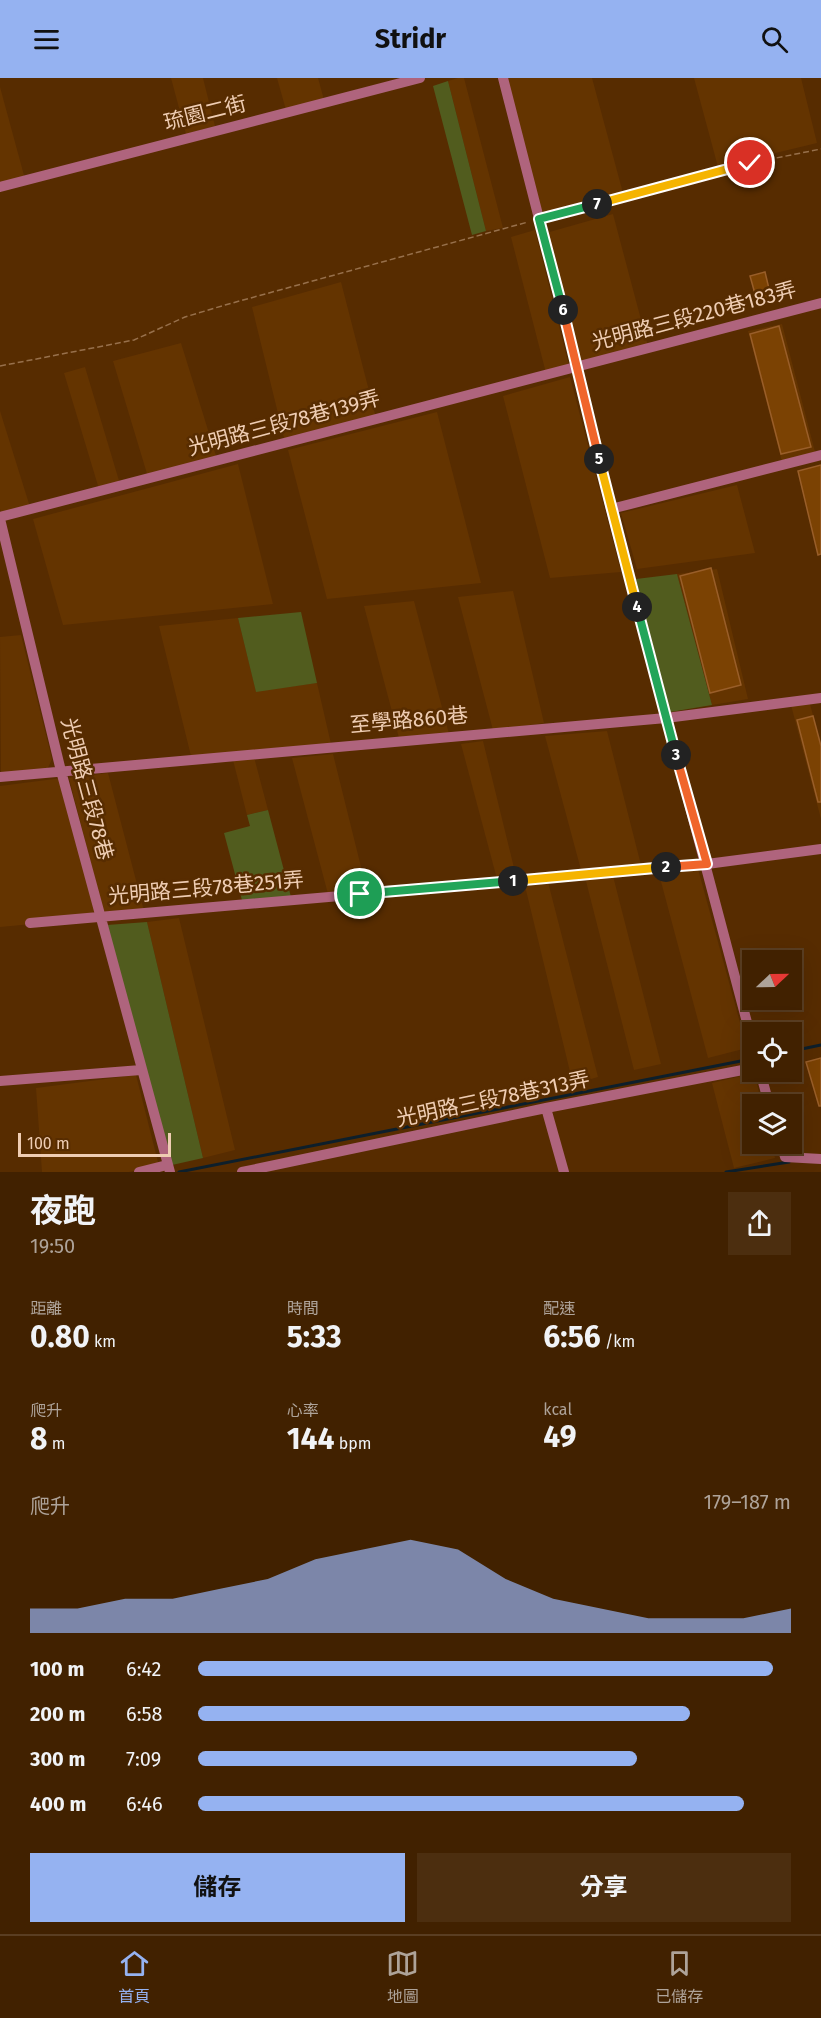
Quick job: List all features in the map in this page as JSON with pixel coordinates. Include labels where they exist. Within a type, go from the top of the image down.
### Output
[{"type":"street","name":"琉園二街","points":[[0,187],[420,78]]},
{"type":"street","points":[[502,78],[577,366],[611,509],[747,1022]]},
{"type":"street","name":"光明路三段220巷183弄","points":[[577,366],[821,303]]},
{"type":"street","name":"光明路三段78巷139弄","points":[[0,518],[577,366]]},
{"type":"street","points":[[611,509],[821,455]]},
{"type":"street","name":"光明路三段78巷","points":[[0,518],[61,771],[169,1169]]},
{"type":"street","name":"至學路860巷","points":[[0,777],[666,718],[821,698]]},
{"type":"street","name":"光明路三段78巷251弄","points":[[30,923],[707,864],[821,849]]},
{"type":"street","points":[[0,1081],[141,1070]]},
{"type":"street","name":"光明路三段78巷313弄","points":[[242,1172],[546,1108],[742,1070]]},
{"type":"street","points":[[546,1108],[564,1172]]},
{"type":"street","points":[[784,1154],[785,1157],[821,1159]]},
{"type":"street","points":[[139,1172],[169,1169]]},
{"type":"path","points":[[0,366],[134,340],[184,317],[225,304],[750,163],[821,148]]},
{"type":"shaded area","points":[[171,78],[203,78],[215,126],[186,134]]},
{"type":"shaded area","points":[[277,78],[318,78],[324,100],[286,110]]},
{"type":"shaded area","points":[[464,78],[503,228],[486,231],[448,81]]},
{"type":"shaded area","points":[[506,78],[592,78],[623,193],[541,214]]},
{"type":"shaded area","points":[[694,78],[801,78],[817,143],[718,167]]},
{"type":"shaded area","points":[[0,87],[25,179],[0,186]]},
{"type":"shaded area","points":[[613,214],[648,346],[582,364],[546,233]]},
{"type":"shaded area","points":[[535,230],[569,366],[546,373],[511,237]]},
{"type":"shaded area","points":[[341,282],[376,418],[285,442],[252,307]]},
{"type":"shaded area","points":[[782,324],[815,452],[782,462],[748,331]]},
{"type":"shaded area","points":[[181,343],[217,459],[148,477],[113,361]]},
{"type":"shaded area","points":[[85,367],[120,484],[99,489],[64,373]]},
{"type":"shaded area","points":[[570,377],[621,572],[550,578],[503,396]]},
{"type":"shaded area","points":[[0,411],[30,507],[1,513],[0,509]]},
{"type":"shaded area","points":[[437,412],[481,583],[327,599],[288,450]]},
{"type":"shaded area","points":[[238,464],[273,604],[63,625],[33,519]]},
{"type":"shaded area","points":[[737,485],[755,553],[637,569],[621,513]]},
{"type":"shaded area","points":[[717,569],[748,699],[712,705],[677,574]]},
{"type":"shaded area","points":[[513,591],[544,723],[493,730],[458,597]]},
{"type":"shaded area","points":[[414,601],[449,734],[399,738],[364,606]]},
{"type":"shaded area","points":[[238,618],[256,691],[317,683],[331,744],[191,756],[159,626]]},
{"type":"shaded area","points":[[21,635],[52,759],[47,770],[1,774],[0,637]]},
{"type":"shaded area","points":[[810,704],[821,745],[821,819],[791,705]]},
{"type":"shaded area","points":[[607,731],[641,865],[581,870],[545,736]]},
{"type":"shaded area","points":[[483,741],[516,876],[497,879],[461,744]]},
{"type":"shaded area","points":[[333,754],[367,891],[328,894],[292,758]]},
{"type":"shaded area","points":[[254,757],[268,810],[247,815],[233,760]]},
{"type":"shaded area","points":[[108,773],[144,911],[105,917],[69,778]]},
{"type":"shaded area","points":[[62,778],[97,918],[0,927],[0,786]]},
{"type":"shaded area","points":[[698,869],[742,1030],[742,1049],[708,1058],[659,874]]},
{"type":"shaded area","points":[[613,876],[661,1064],[634,1070],[586,881]]},
{"type":"shaded area","points":[[548,882],[598,1077],[573,1084],[525,886]]},
{"type":"shaded area","points":[[179,918],[235,1150],[203,1158],[147,922]]},
{"type":"shaded area","points":[[136,1075],[159,1166],[129,1172],[42,1172],[36,1088]]},
{"type":"shaded area","points":[[742,1076],[742,1082],[756,1082],[759,1094],[742,1094],[742,1154],[774,1154],[775,1158],[734,1168],[712,1083]]},
{"type":"green space","points":[[448,81],[486,231],[472,235],[433,86]]},
{"type":"green space","points":[[677,574],[712,705],[670,712],[636,579]]},
{"type":"green space","points":[[301,612],[317,683],[256,692],[238,618]]},
{"type":"green space","points":[[268,810],[291,897],[243,904],[224,833],[250,826],[247,815]]},
{"type":"green space","points":[[147,922],[203,1158],[172,1165],[107,925]]},
{"type":"building","points":[[765,272],[771,297],[757,301],[750,276]]},
{"type":"building","points":[[779,326],[811,447],[781,454],[750,334]]},
{"type":"building","points":[[821,465],[821,554],[818,555],[798,471]]},
{"type":"building","points":[[711,568],[741,685],[710,693],[680,576]]},
{"type":"building","points":[[813,716],[821,746],[821,802],[818,802],[797,720]]},
{"type":"building","points":[[821,1058],[821,1106],[819,1106],[806,1062]]},
{"type":"waterway","points":[[802,1049],[821,1045]]},
{"type":"waterway","points":[[179,1172],[742,1061]]},
{"type":"waterway","points":[[726,1172],[789,1162]]},
{"type":"route","points":[[360,894],[707,864],[611,509],[539,219],[750,163]]}]
